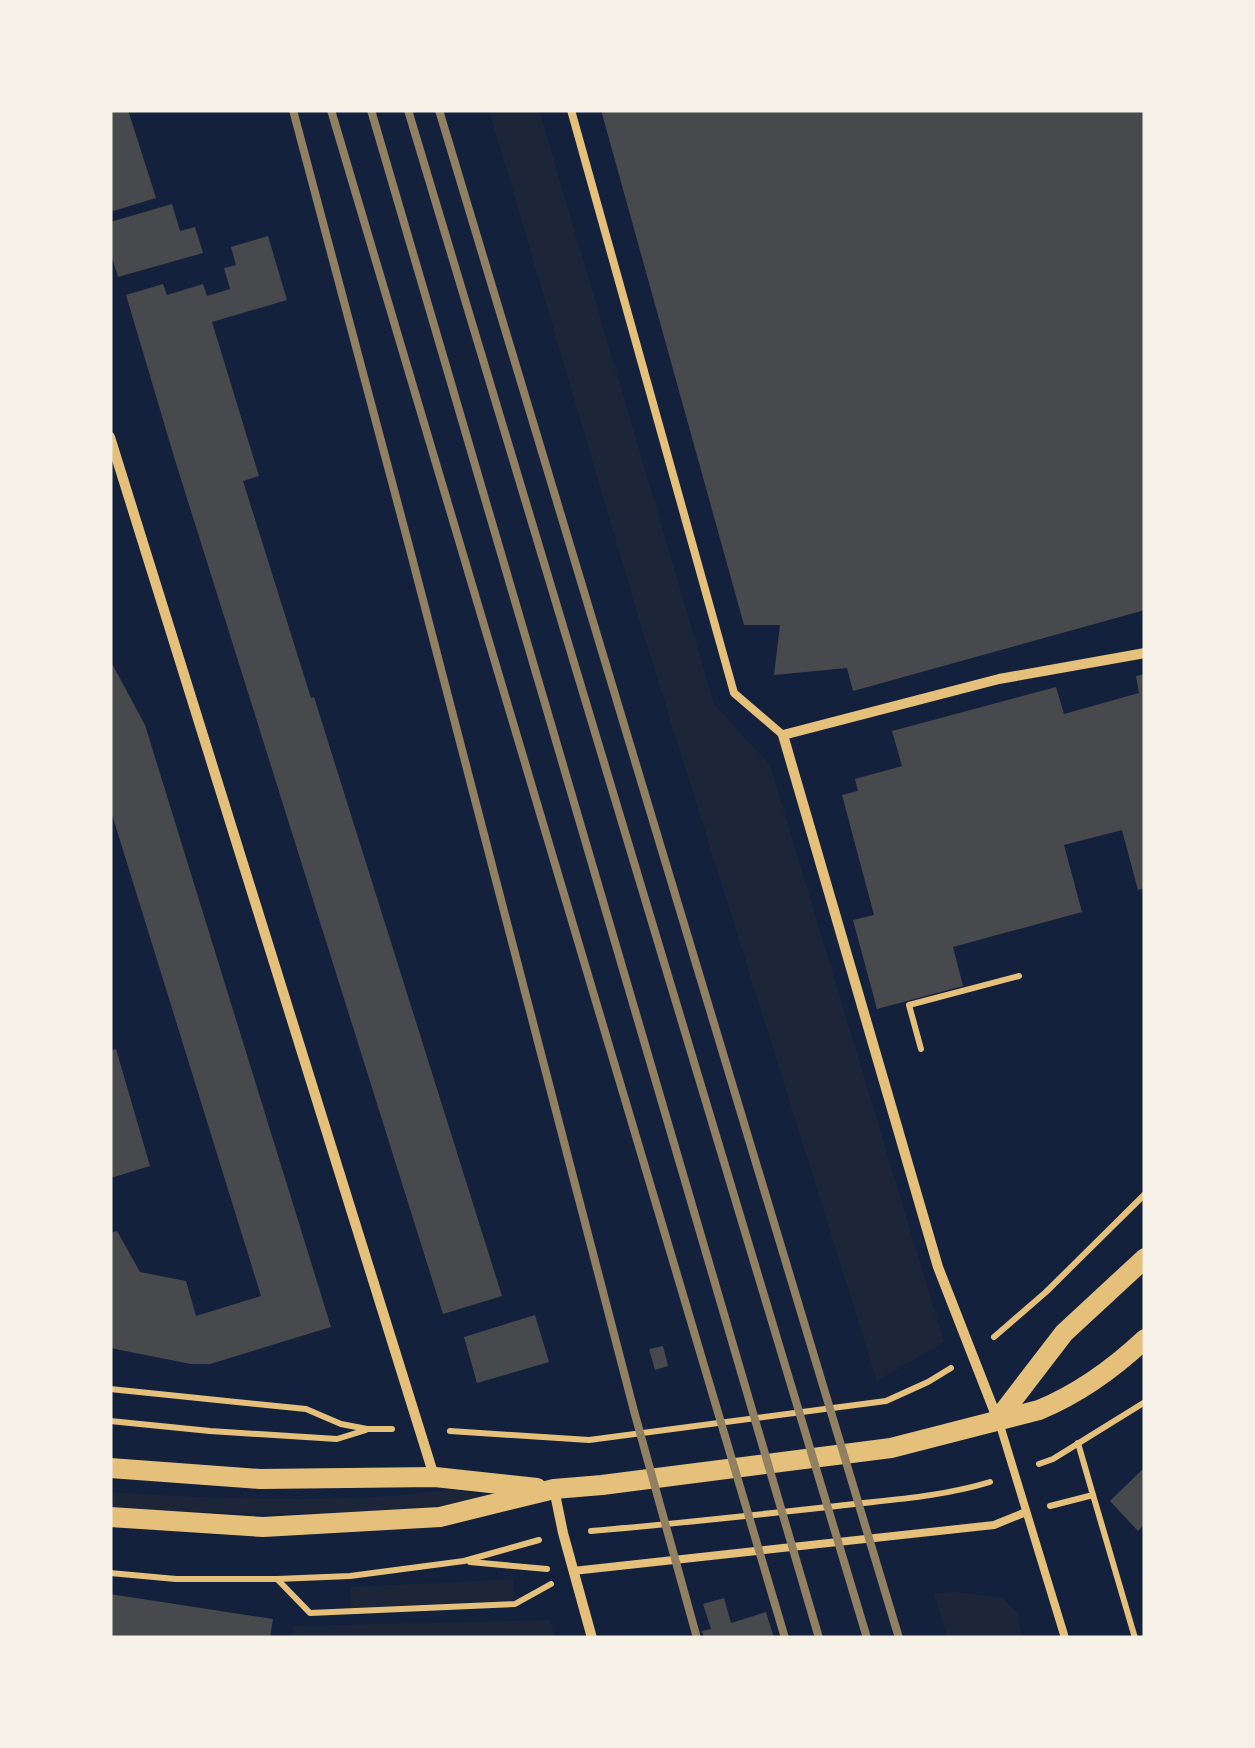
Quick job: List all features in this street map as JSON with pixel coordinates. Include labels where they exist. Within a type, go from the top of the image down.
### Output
[{"type":"main road","points":[[998,1419],[1064,1333],[1145,1258]]},
{"type":"main road","points":[[110,1518],[263,1527],[440,1517],[554,1489],[891,1448],[1062,1401],[1145,1340]]},
{"type":"main road","points":[[110,1468],[260,1479],[435,1477],[554,1489]]},
{"type":"street","points":[[110,438],[435,1477]]},
{"type":"street","points":[[998,1419],[938,1267],[783,736],[999,679],[1145,654]]},
{"type":"street","points":[[554,1489],[592,1638]]},
{"type":"lane","points":[[570,110],[734,693],[783,736]]},
{"type":"lane","points":[[998,1419],[1065,1638]]},
{"type":"lane","points":[[574,1572],[994,1525],[1026,1512]]},
{"type":"path","points":[[921,1050],[909,1006],[1019,976]]},
{"type":"path","points":[[110,1389],[306,1409],[341,1424],[367,1429],[589,1440],[886,1401],[973,1355],[1046,1292],[1145,1194]]},
{"type":"path","points":[[110,1421],[337,1439],[367,1429]]},
{"type":"path","points":[[1078,1443],[1136,1638]]},
{"type":"path","points":[[1026,1512],[1093,1496]]},
{"type":"path","points":[[110,1573],[176,1579],[350,1576],[464,1562],[563,1533],[906,1498]]},
{"type":"path","points":[[464,1562],[574,1572]]},
{"type":"path","points":[[277,1579],[310,1613],[515,1604],[574,1572]]},
{"type":"shaded area","points":[[489,110],[539,110],[714,704],[770,765],[944,1342],[877,1381],[645,639]]},
{"type":"shaded area","points":[[451,1491],[481,1496],[476,1503],[406,1510],[287,1514],[134,1510],[110,1507],[110,1492],[285,1499]]},
{"type":"shaded area","points":[[513,1579],[514,1600],[351,1608],[350,1587]]},
{"type":"shaded area","points":[[934,1593],[1002,1598],[1017,1613],[1022,1638],[947,1638]]},
{"type":"shaded area","points":[[550,1620],[555,1638],[292,1638],[293,1626]]},
{"type":"building","points":[[110,110],[128,110],[156,198],[110,212]]},
{"type":"building","points":[[601,110],[1145,110],[1145,610],[853,691],[847,668],[774,675],[780,625],[744,625]]},
{"type":"building","points":[[172,204],[180,231],[195,227],[203,253],[118,277],[110,251],[110,222]]},
{"type":"building","points":[[268,236],[287,300],[212,322],[259,476],[243,481],[502,1296],[443,1314],[126,295],[163,284],[167,295],[203,284],[207,296],[230,289],[224,268],[236,265],[231,247]]},
{"type":"building","points":[[110,660],[145,725],[331,1327],[210,1364],[191,1364],[110,1348],[110,1233],[117,1231],[140,1272],[186,1281],[196,1316],[261,1296],[110,808]]},
{"type":"building","points":[[1145,674],[1145,888],[1138,890],[1122,830],[1064,845],[1082,912],[953,947],[963,986],[877,1009],[853,920],[874,915],[842,795],[858,791],[855,779],[902,766],[892,731],[1056,687],[1064,714],[1139,693],[1136,676]]},
{"type":"building","points":[[116,1049],[150,1166],[111,1178],[110,1051]]},
{"type":"building","points":[[535,1315],[549,1362],[477,1383],[464,1337]]},
{"type":"building","points":[[663,1346],[668,1366],[655,1370],[649,1349]]},
{"type":"building","points":[[1145,1467],[1145,1524],[1138,1531],[1110,1501]]},
{"type":"building","points":[[110,1594],[273,1619],[270,1638],[110,1638]]},
{"type":"building","points":[[724,1598],[731,1623],[766,1612],[774,1638],[704,1638],[702,1631],[711,1629],[703,1604]]},
{"type":"railway","points":[[293,110],[697,1638]]},
{"type":"railway","points":[[331,110],[785,1638]]},
{"type":"railway","points":[[371,110],[819,1638]]},
{"type":"railway","points":[[408,110],[867,1638]]},
{"type":"railway","points":[[439,110],[899,1638]]}]
